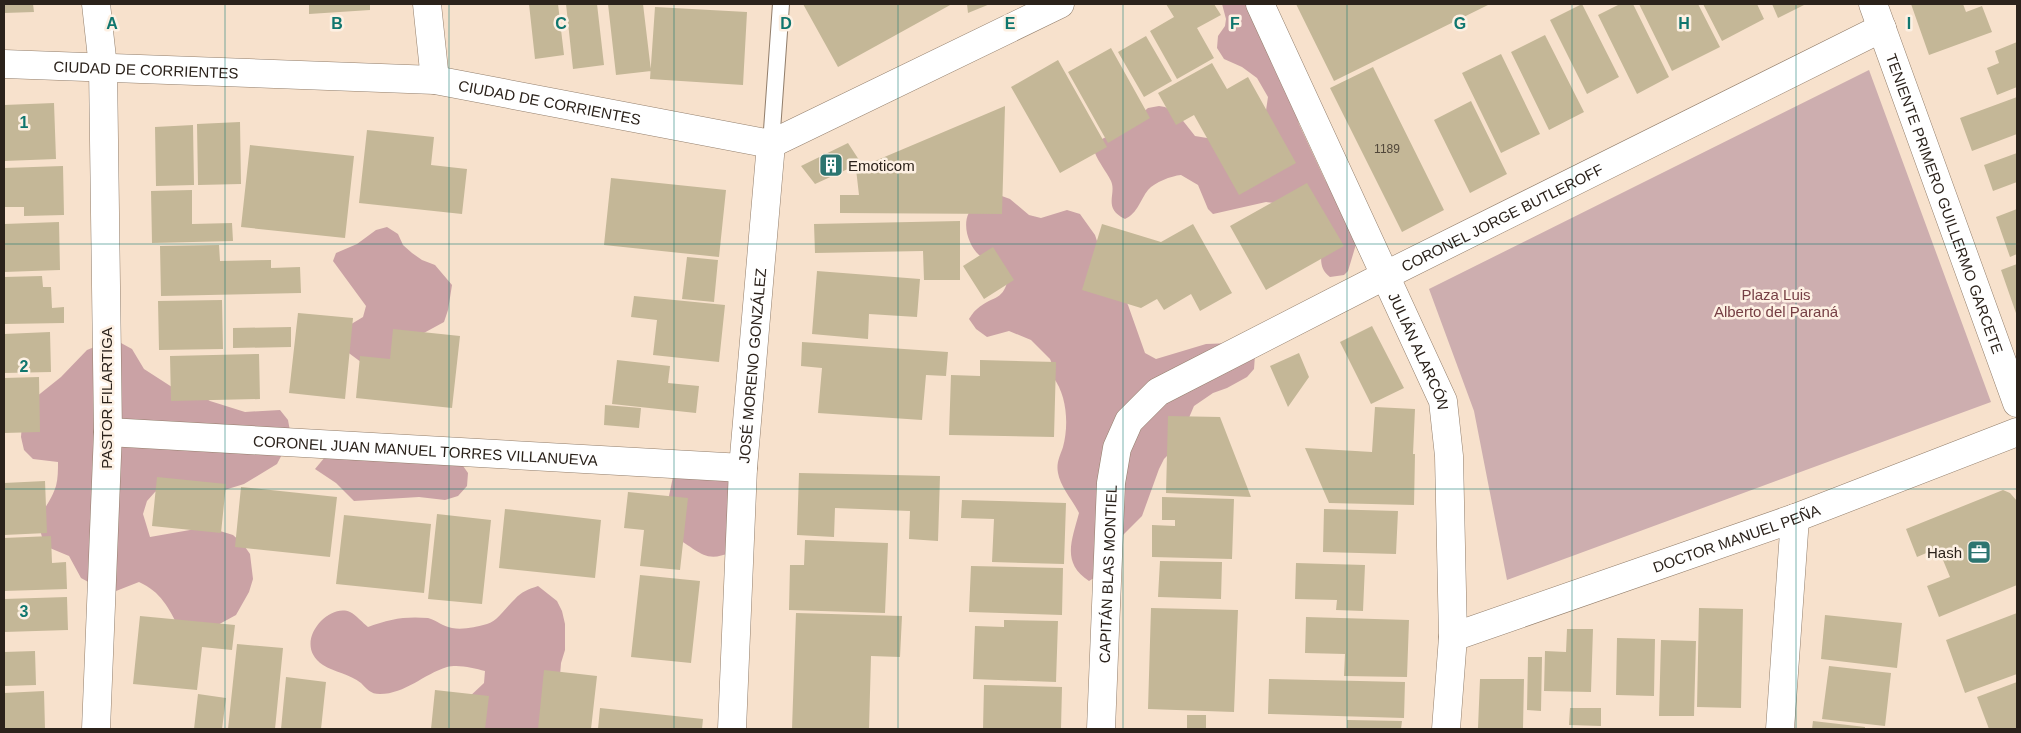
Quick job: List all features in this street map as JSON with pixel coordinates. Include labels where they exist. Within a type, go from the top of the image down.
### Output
[{"type":"street","name":"PASTOR FILARTIGA","points":[[96,4],[103,67],[108,432],[96,729]]},
{"type":"street","points":[[427,4],[435,80]]},
{"type":"street","points":[[771,144],[1060,4]]},
{"type":"street","name":"JULIÁN ALARCÓN","points":[[1260,4],[1443,401],[1449,456],[1453,637],[1446,729]]},
{"type":"street","name":"CORONEL JORGE BUTLEROFF","points":[[1129,421],[1158,392],[1386,276],[1878,16]]},
{"type":"street","name":"TENIENTE PRIMERO GUILLERMO GARCETE","points":[[1878,16],[2017,403]]},
{"type":"street","name":"CIUDAD DE CORRIENTES","points":[[4,64],[435,80],[771,144]]},
{"type":"street","name":"JOSÉ MORENO GONZÁLEZ","points":[[732,729],[743,468],[771,144]]},
{"type":"street","name":"CAPITÁN BLAS MONTIEL","points":[[1101,729],[1111,483],[1117,448],[1129,421]]},
{"type":"street","name":"CORONEL JUAN MANUEL TORRES VILLANUEVA","points":[[108,432],[743,468]]},
{"type":"street","name":"DOCTOR MANUEL PEÑA","points":[[1453,637],[1795,518],[2017,432]]},
{"type":"street","points":[[1780,729],[1795,518]]},
{"type":"lane","name":"JOSÉ MORENO GONZÁLEZ","points":[[771,144],[781,4]]},
{"type":"green space","name":"Plaza Luis Alberto del Paraná","points":[[1869,70],[1991,402],[1507,580],[1474,411],[1429,289]]},
{"type":"shaded area","points":[[1222,4],[1269,4],[1299,124],[1325,180],[1353,222],[1357,241],[1348,271],[1344,275],[1330,277],[1326,273],[1321,264],[1325,236],[1280,204],[1266,202],[1213,214],[1208,209],[1198,185],[1181,175],[1163,180],[1151,187],[1136,210],[1125,219],[1118,215],[1112,206],[1111,181],[1095,153],[1098,141],[1126,127],[1148,108],[1165,107],[1180,117],[1195,136],[1207,138],[1264,124],[1268,97],[1257,78],[1242,67],[1224,59],[1217,48],[1218,36],[1225,26],[1226,19]]},
{"type":"shaded area","points":[[999,195],[1010,199],[1029,215],[1041,218],[1067,210],[1080,214],[1095,235],[1103,259],[1128,305],[1145,353],[1156,359],[1206,344],[1233,343],[1255,355],[1254,369],[1247,377],[1213,393],[1194,406],[1179,441],[1164,459],[1159,469],[1142,516],[1116,542],[1099,575],[1089,581],[1080,574],[1072,559],[1072,542],[1079,513],[1064,488],[1058,473],[1058,463],[1065,438],[1066,410],[1058,384],[1053,377],[1055,371],[1050,359],[1031,340],[1009,331],[987,337],[976,329],[969,319],[983,304],[998,297],[1007,283],[1009,274],[990,263],[974,250],[966,229],[966,222],[971,209],[977,204]]},
{"type":"shaded area","points":[[387,227],[398,234],[403,245],[412,253],[422,260],[435,265],[452,285],[444,322],[422,334],[412,355],[365,365],[346,351],[343,329],[363,317],[366,306],[333,261],[336,253],[357,244],[376,230]]},
{"type":"shaded area","points":[[109,341],[121,343],[132,349],[144,369],[175,389],[198,394],[210,401],[245,412],[280,410],[288,420],[290,431],[288,443],[277,464],[244,484],[218,492],[166,485],[155,492],[147,501],[143,514],[150,537],[207,527],[233,535],[250,554],[253,579],[249,592],[236,615],[214,627],[179,628],[163,601],[147,586],[139,582],[116,591],[103,590],[81,578],[69,556],[45,546],[41,535],[40,519],[56,486],[58,462],[33,459],[24,450],[21,437],[22,424],[31,401],[61,377],[87,350]]},
{"type":"shaded area","points":[[330,451],[461,463],[468,473],[467,486],[458,496],[445,500],[419,497],[354,501],[336,483],[315,469]]},
{"type":"shaded area","points":[[694,460],[733,483],[731,552],[721,556],[714,557],[701,554],[673,537],[669,496],[674,472]]},
{"type":"shaded area","points":[[538,586],[557,601],[565,624],[565,650],[561,663],[558,701],[550,729],[474,729],[467,699],[484,683],[485,671],[451,666],[439,670],[398,691],[377,694],[369,691],[352,677],[323,665],[314,656],[311,646],[312,636],[316,627],[332,613],[350,612],[368,627],[397,619],[420,617],[431,619],[452,628],[469,628],[491,622],[520,594]]},
{"type":"building","points":[[4,4],[33,4],[34,12],[4,13]]},
{"type":"building","points":[[309,4],[370,4],[370,10],[309,14]]},
{"type":"building","points":[[529,4],[558,4],[564,55],[535,59]]},
{"type":"building","points":[[566,4],[597,4],[604,65],[573,69]]},
{"type":"building","points":[[608,4],[643,4],[651,71],[616,75]]},
{"type":"building","points":[[803,4],[952,4],[838,67]]},
{"type":"building","points":[[967,4],[990,4],[968,13]]},
{"type":"building","points":[[1166,4],[1214,4],[1221,15],[1197,28],[1214,58],[1177,79],[1150,31],[1174,17]]},
{"type":"building","points":[[1296,4],[1490,4],[1334,81]]},
{"type":"building","points":[[1582,4],[1619,77],[1587,94],[1550,20]]},
{"type":"building","points":[[1620,4],[1633,4],[1669,77],[1637,94],[1598,15]]},
{"type":"building","points":[[1639,4],[1698,4],[1720,47],[1672,71]]},
{"type":"building","points":[[1703,4],[1757,4],[1764,19],[1722,41]]},
{"type":"building","points":[[1772,4],[1806,4],[1778,18]]},
{"type":"building","points":[[1911,4],[1963,4],[1966,12],[1982,6],[1992,32],[1929,55]]},
{"type":"building","points":[[655,7],[747,12],[743,85],[650,79]]},
{"type":"building","points":[[1545,35],[1584,112],[1549,130],[1511,52]]},
{"type":"building","points":[[1146,36],[1172,81],[1144,97],[1118,52]]},
{"type":"building","points":[[2017,42],[2017,87],[1997,95],[1987,68],[1999,63],[1995,51]]},
{"type":"building","points":[[1111,48],[1150,118],[1108,143],[1068,72]]},
{"type":"building","points":[[1501,54],[1540,134],[1501,153],[1462,73]]},
{"type":"building","points":[[1058,60],[1107,147],[1060,173],[1011,87]]},
{"type":"building","points":[[1212,63],[1227,89],[1248,77],[1296,163],[1239,195],[1194,115],[1176,125],[1158,93]]},
{"type":"building","points":[[1373,67],[1444,210],[1402,232],[1330,88]]},
{"type":"building","points":[[2017,97],[2017,134],[1972,151],[1960,118]]},
{"type":"building","points":[[1471,101],[1507,174],[1470,193],[1434,120]]},
{"type":"building","points":[[54,103],[56,159],[4,161],[4,105]]},
{"type":"building","points":[[1005,106],[1002,214],[840,213],[840,195],[859,195],[856,169]]},
{"type":"building","points":[[240,122],[241,184],[198,185],[197,124]]},
{"type":"building","points":[[193,125],[194,185],[156,186],[155,127]]},
{"type":"building","points":[[367,130],[434,137],[431,165],[467,169],[462,214],[359,203]]},
{"type":"building","name":"Emoticom","points":[[848,143],[861,163],[815,184],[801,166]]},
{"type":"building","points":[[250,145],[354,156],[345,238],[241,227]]},
{"type":"building","points":[[2017,153],[2017,182],[1993,191],[1984,165]]},
{"type":"building","points":[[63,166],[64,215],[24,216],[24,207],[4,207],[4,168]]},
{"type":"building","points":[[611,178],[726,190],[719,257],[604,245]]},
{"type":"building","points":[[1307,183],[1344,246],[1266,290],[1230,226]]},
{"type":"building","points":[[192,190],[192,224],[232,223],[233,241],[152,243],[151,191]]},
{"type":"building","points":[[2017,209],[2017,254],[2010,257],[1996,217]]},
{"type":"building","points":[[960,221],[960,280],[924,280],[923,251],[815,253],[814,224]]},
{"type":"building","points":[[59,222],[60,270],[4,272],[4,224]]},
{"type":"building","points":[[1102,224],[1161,242],[1193,224],[1232,293],[1200,311],[1191,294],[1164,310],[1157,299],[1141,308],[1082,290]]},
{"type":"building","points":[[219,245],[220,261],[271,260],[271,268],[300,267],[301,293],[161,296],[160,246]]},
{"type":"building","points":[[993,247],[1014,280],[984,299],[963,266]]},
{"type":"building","points":[[687,257],[718,260],[714,302],[682,299]]},
{"type":"building","points":[[2017,264],[2017,316],[2001,270]]},
{"type":"building","points":[[817,271],[920,279],[917,317],[869,314],[868,339],[812,334]]},
{"type":"building","points":[[42,276],[43,287],[51,287],[52,308],[64,307],[64,323],[4,324],[4,277]]},
{"type":"building","points":[[634,296],[725,305],[719,362],[653,355],[657,320],[631,317]]},
{"type":"building","points":[[222,300],[223,349],[159,350],[158,301]]},
{"type":"building","points":[[298,313],[353,318],[345,399],[289,393]]},
{"type":"building","points":[[1372,326],[1404,388],[1371,404],[1340,342]]},
{"type":"building","points":[[291,327],[291,347],[233,348],[233,328]]},
{"type":"building","points":[[393,329],[460,336],[452,408],[356,398],[360,356],[390,359]]},
{"type":"building","points":[[50,332],[51,372],[4,373],[4,334]]},
{"type":"building","points":[[802,342],[948,352],[946,376],[926,375],[922,420],[818,413],[822,368],[801,366]]},
{"type":"building","points":[[1299,353],[1309,377],[1288,407],[1270,366]]},
{"type":"building","points":[[259,354],[260,399],[171,401],[170,356]]},
{"type":"building","points":[[617,360],[670,366],[668,383],[699,386],[696,413],[612,404]]},
{"type":"building","points":[[980,360],[1056,362],[1054,437],[949,435],[951,375],[980,376]]},
{"type":"building","points":[[39,377],[40,432],[4,433],[4,378]]},
{"type":"building","points":[[605,405],[641,408],[639,428],[604,425]]},
{"type":"building","points":[[1375,407],[1415,409],[1413,454],[1415,454],[1414,505],[1329,503],[1305,448],[1372,452]]},
{"type":"building","points":[[1168,416],[1220,417],[1251,497],[1166,493]]},
{"type":"building","points":[[799,473],[940,476],[938,541],[909,539],[910,511],[835,508],[834,537],[797,535]]},
{"type":"building","points":[[157,477],[226,484],[221,533],[152,526]]},
{"type":"building","points":[[45,481],[47,533],[4,535],[4,483]]},
{"type":"building","points":[[241,487],[337,497],[330,557],[235,547]]},
{"type":"building","name":"Hash","points":[[2003,490],[2010,493],[2017,501],[2017,585],[1939,617],[1927,586],[1950,577],[1938,548],[1917,557],[1906,529]]},
{"type":"building","points":[[628,492],[688,498],[680,570],[640,566],[644,530],[624,528]]},
{"type":"building","points":[[1162,497],[1234,499],[1232,559],[1152,557],[1152,525],[1175,526],[1175,520],[1162,520]]},
{"type":"building","points":[[962,500],[1066,503],[1064,564],[992,562],[994,519],[961,518]]},
{"type":"building","points":[[505,509],[601,520],[595,578],[499,568]]},
{"type":"building","points":[[1324,509],[1398,511],[1396,554],[1323,552]]},
{"type":"building","points":[[437,514],[491,520],[482,604],[428,599]]},
{"type":"building","points":[[344,515],[431,524],[424,593],[336,584]]},
{"type":"building","points":[[51,536],[52,563],[66,562],[67,589],[4,591],[4,538]]},
{"type":"building","points":[[805,540],[888,543],[885,613],[789,610],[790,565],[804,565]]},
{"type":"building","points":[[1160,561],[1222,562],[1221,599],[1158,597]]},
{"type":"building","points":[[1296,563],[1365,565],[1363,611],[1336,610],[1337,600],[1295,599]]},
{"type":"building","points":[[971,566],[1063,568],[1062,615],[969,612]]},
{"type":"building","points":[[640,575],[700,581],[691,663],[631,657]]},
{"type":"building","points":[[67,597],[68,630],[4,632],[4,599]]},
{"type":"building","points":[[1151,608],[1238,610],[1234,712],[1148,709]]},
{"type":"building","points":[[1699,608],[1743,609],[1741,708],[1697,707]]},
{"type":"building","points":[[796,613],[902,616],[900,657],[871,656],[869,729],[792,729]]},
{"type":"building","points":[[2017,613],[2017,674],[1965,693],[1946,640]]},
{"type":"building","points":[[1825,615],[1902,623],[1897,668],[1821,659]]},
{"type":"building","points":[[140,616],[235,625],[232,650],[202,647],[197,690],[133,684]]},
{"type":"building","points":[[1306,617],[1409,620],[1407,677],[1344,676],[1345,654],[1305,653]]},
{"type":"building","points":[[1004,620],[1058,621],[1056,682],[973,679],[975,626],[1004,627]]},
{"type":"building","points":[[1567,629],[1593,629],[1591,692],[1544,691],[1545,651],[1566,652]]},
{"type":"building","points":[[1617,638],[1655,639],[1654,696],[1616,695]]},
{"type":"building","points":[[1661,640],[1696,641],[1694,716],[1659,716]]},
{"type":"building","points":[[237,644],[283,648],[275,729],[228,729]]},
{"type":"building","points":[[35,651],[36,685],[4,686],[4,652]]},
{"type":"building","points":[[1528,657],[1542,657],[1541,711],[1527,710]]},
{"type":"building","points":[[1829,666],[1891,673],[1885,726],[1822,719]]},
{"type":"building","points":[[544,670],[597,676],[591,729],[538,729]]},
{"type":"building","points":[[286,677],[326,682],[321,729],[281,729]]},
{"type":"building","points":[[1269,679],[1405,682],[1404,718],[1268,714]]},
{"type":"building","points":[[1480,679],[1524,679],[1523,728],[1478,728]]},
{"type":"building","points":[[2017,682],[2017,729],[1989,729],[1977,697]]},
{"type":"building","points":[[984,685],[1062,687],[1061,729],[983,729]]},
{"type":"building","points":[[435,690],[489,696],[485,729],[431,729]]},
{"type":"building","points":[[44,691],[45,729],[4,729],[4,693]]},
{"type":"building","points":[[198,694],[226,698],[222,729],[194,729]]},
{"type":"building","points":[[600,708],[703,719],[702,729],[598,729]]},
{"type":"building","points":[[1570,708],[1601,708],[1601,726],[1569,725]]},
{"type":"building","points":[[1187,715],[1206,715],[1206,729],[1187,729]]},
{"type":"building","points":[[1347,720],[1402,721],[1401,729],[1347,729]]},
{"type":"building","points":[[1813,721],[1865,727],[1865,729],[1812,729]]},
{"type":"place","name":"Emoticom","points":[[831,165]]},
{"type":"place","name":"Hash","points":[[1979,552]]}]
